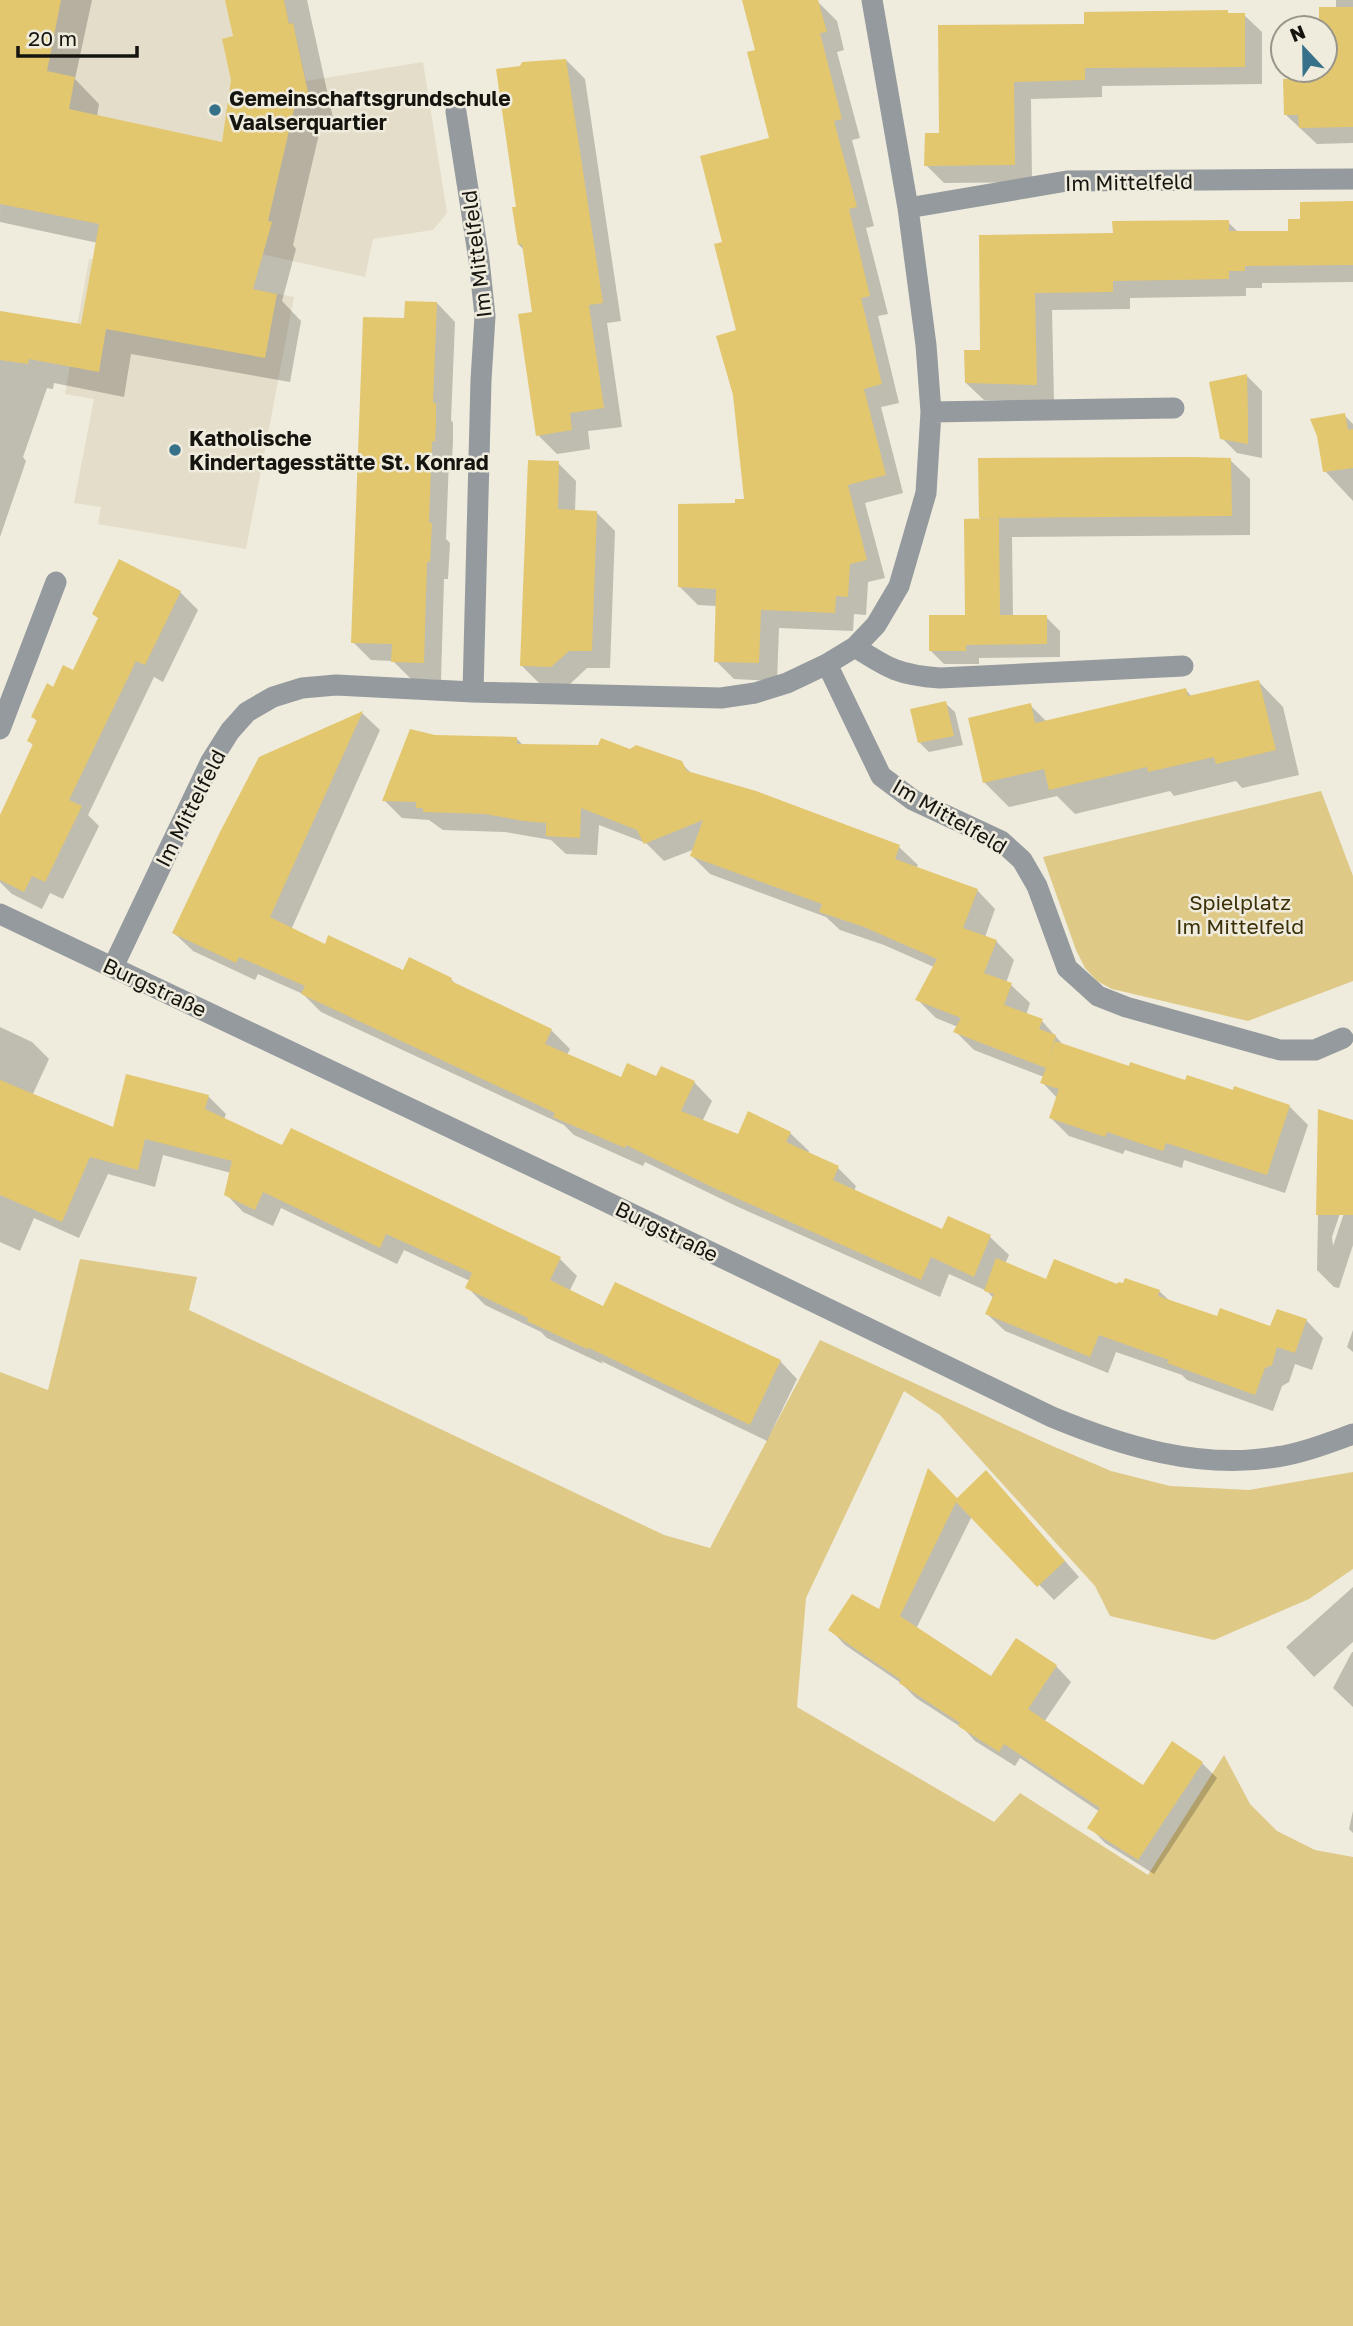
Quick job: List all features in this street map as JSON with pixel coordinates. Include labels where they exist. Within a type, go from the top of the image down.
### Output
[{"type":"street","name":"Im Mittelfeld","points":[[113,967],[211,761],[230,731],[247,712],[273,697],[302,688],[336,685],[473,692],[721,698],[755,693],[787,683],[855,647],[876,625],[899,586],[926,493],[932,412],[908,208],[872,0]]},
{"type":"street","name":"Im Mittelfeld","points":[[456,112],[485,316],[473,692]]},
{"type":"street","name":"Im Mittelfeld","points":[[908,208],[1067,181],[1353,179]]},
{"type":"street","points":[[932,412],[1174,408]]},
{"type":"street","points":[[0,729],[56,582]]},
{"type":"street","points":[[855,647],[888,669],[911,676],[940,678],[1184,666]]},
{"type":"street","name":"Im Mittelfeld","points":[[827,664],[881,776],[913,800],[1002,841],[1022,860],[1037,886],[1067,968],[1098,996],[1126,1007],[1280,1050],[1315,1050],[1343,1038]]},
{"type":"street","name":"Burgstraße","points":[[0,914],[593,1195],[1052,1417],[1102,1438],[1198,1459],[1240,1460],[1275,1457],[1353,1434]]},
{"type":"shaded area","name":"Gemeinschaftsgrundschule Vaalserquartier","points":[[0,0],[284,0],[289,23],[293,23],[306,81],[423,62],[447,213],[433,230],[373,239],[365,277],[16,207]]},
{"type":"shaded area","name":"Katholische Kindertagesstätte St. Konrad","points":[[89,259],[294,297],[246,549],[98,524],[101,507],[74,503],[94,399],[65,394]]},
{"type":"green space","name":"Spielplatz Im Mittelfeld","points":[[1321,791],[1353,876],[1353,981],[1248,1021],[1112,989],[1097,981],[1085,968],[1043,857]]},
{"type":"green space","points":[[80,1259],[197,1277],[189,1310],[664,1535],[710,1548],[820,1340],[1111,1471],[1170,1486],[1249,1490],[1353,1472],[1353,1569],[1309,1599],[1214,1640],[1110,1616],[1095,1586],[940,1415],[904,1391],[806,1598],[797,1707],[994,1822],[1020,1793],[1148,1875],[1224,1755],[1250,1804],[1277,1831],[1315,1850],[1353,1857],[1353,2326],[0,2326],[0,1372],[48,1390]]},
{"type":"building","points":[[0,0],[61,0],[47,71],[75,77],[69,109],[222,142],[231,80],[222,39],[233,36],[225,0],[284,0],[289,24],[293,23],[310,102],[295,105],[268,221],[272,222],[253,289],[277,294],[265,358],[106,329],[99,372],[29,359],[28,364],[0,360],[0,311],[81,324],[99,224],[0,204]]},
{"type":"building","points":[[742,0],[818,0],[827,32],[820,33],[842,119],[834,121],[857,207],[849,209],[870,296],[861,298],[882,384],[864,389],[886,475],[848,485],[867,560],[850,564],[848,597],[836,596],[835,613],[761,610],[759,663],[714,662],[716,589],[678,587],[678,504],[735,503],[735,499],[744,499],[733,395],[716,336],[736,330],[714,244],[722,242],[700,156],[769,138],[747,52],[755,50]]},
{"type":"building","points":[[1319,7],[1353,7],[1353,127],[1299,128],[1298,115],[1284,115],[1283,84],[1339,84],[1339,14],[1319,14]]},
{"type":"building","points":[[1228,10],[1228,13],[1245,13],[1245,67],[1085,68],[1085,80],[1014,82],[1015,165],[924,166],[925,133],[939,133],[938,25],[1084,24],[1084,12]]},
{"type":"building","points":[[566,59],[603,303],[589,305],[604,408],[570,413],[572,430],[536,436],[518,314],[532,312],[522,244],[518,245],[512,207],[516,207],[496,69],[520,66],[522,62]]},
{"type":"building","points":[[1353,201],[1353,265],[1245,266],[1245,271],[1229,271],[1229,279],[1113,281],[1113,292],[1035,293],[1037,385],[965,383],[964,350],[980,350],[979,235],[1113,233],[1112,221],[1229,220],[1229,231],[1288,231],[1288,219],[1300,219],[1300,202]]},
{"type":"building","points":[[405,301],[437,302],[433,403],[436,403],[436,423],[435,442],[432,441],[429,523],[432,523],[430,562],[427,562],[424,663],[391,662],[392,644],[351,643],[363,317],[404,318]]},
{"type":"building","points":[[1247,374],[1248,444],[1220,439],[1209,382]]},
{"type":"building","points":[[1345,413],[1348,430],[1353,429],[1353,468],[1323,472],[1317,436],[1310,419]]},
{"type":"building","points":[[978,458],[1231,458],[1232,516],[979,518]]},
{"type":"building","points":[[528,460],[559,461],[558,509],[597,511],[592,651],[569,651],[551,667],[520,666]]},
{"type":"building","points":[[999,518],[1000,615],[1047,615],[1047,644],[966,645],[966,651],[929,651],[929,615],[965,615],[964,519]]},
{"type":"building","points":[[119,559],[181,591],[145,665],[136,661],[69,800],[82,806],[45,882],[32,876],[24,892],[0,880],[0,815],[33,744],[27,741],[37,720],[31,717],[47,683],[53,687],[63,665],[73,670],[98,618],[92,614]]},
{"type":"building","points":[[1259,680],[1276,750],[1216,764],[1214,757],[1148,772],[1147,767],[1049,790],[1044,769],[983,783],[968,718],[1031,703],[1035,723],[1186,688],[1188,696]]},
{"type":"building","points":[[946,701],[954,736],[918,743],[910,709]]},
{"type":"building","points":[[363,711],[270,917],[325,944],[328,935],[403,970],[409,957],[452,978],[451,981],[552,1029],[545,1044],[621,1077],[627,1063],[656,1076],[661,1066],[695,1081],[681,1111],[738,1134],[748,1111],[791,1132],[786,1142],[839,1166],[833,1180],[942,1229],[948,1216],[991,1235],[974,1277],[931,1257],[921,1280],[716,1189],[626,1145],[625,1148],[553,1117],[555,1113],[301,994],[305,986],[239,957],[236,963],[172,933],[259,757]]},
{"type":"building","points":[[410,729],[435,735],[517,737],[517,744],[598,745],[601,738],[630,749],[636,745],[682,761],[687,771],[756,791],[900,845],[895,859],[978,889],[963,928],[997,940],[984,973],[1012,983],[1004,1005],[1043,1019],[1039,1029],[1056,1035],[1048,1061],[1055,1041],[1129,1066],[1130,1062],[1185,1080],[1187,1075],[1233,1090],[1234,1086],[1290,1105],[1267,1175],[1166,1143],[1163,1151],[1107,1132],[1105,1137],[1049,1118],[1059,1089],[1040,1083],[1046,1068],[953,1032],[961,1018],[915,1000],[937,959],[864,927],[819,912],[822,904],[690,856],[703,820],[644,844],[637,830],[581,808],[580,838],[546,836],[546,823],[485,814],[423,812],[423,808],[416,808],[416,802],[382,801]]},
{"type":"building","points":[[126,1074],[209,1095],[205,1109],[282,1145],[291,1128],[561,1257],[550,1280],[603,1306],[615,1282],[781,1360],[750,1425],[527,1321],[528,1318],[465,1288],[472,1273],[386,1234],[380,1248],[263,1192],[255,1210],[224,1195],[232,1161],[145,1139],[138,1170],[90,1157],[62,1222],[0,1195],[0,1080],[113,1127]]},
{"type":"building","points":[[1318,1109],[1353,1120],[1353,1215],[1316,1215]]},
{"type":"building","points":[[996,1258],[1046,1279],[1054,1259],[1117,1284],[1123,1283],[1125,1278],[1160,1290],[1158,1296],[1217,1316],[1220,1308],[1270,1326],[1277,1309],[1307,1319],[1295,1353],[1277,1347],[1272,1365],[1265,1368],[1255,1395],[1099,1335],[1090,1357],[985,1314],[994,1294],[984,1291]]},
{"type":"building","points":[[928,1468],[957,1498],[986,1470],[1065,1561],[1037,1587],[956,1502],[900,1616],[991,1676],[1016,1638],[1057,1665],[1028,1709],[1143,1785],[1172,1741],[1203,1762],[1138,1860],[1087,1828],[1100,1808],[1004,1744],[999,1752],[958,1726],[960,1723],[899,1683],[901,1680],[828,1630],[852,1594],[879,1609]]},
{"type":"place","name":"Gemeinschaftsgrundschule Vaalserquartier","points":[[215,110]]},
{"type":"place","name":"Katholische Kindertagesstätte St. Konrad","points":[[175,450]]}]
